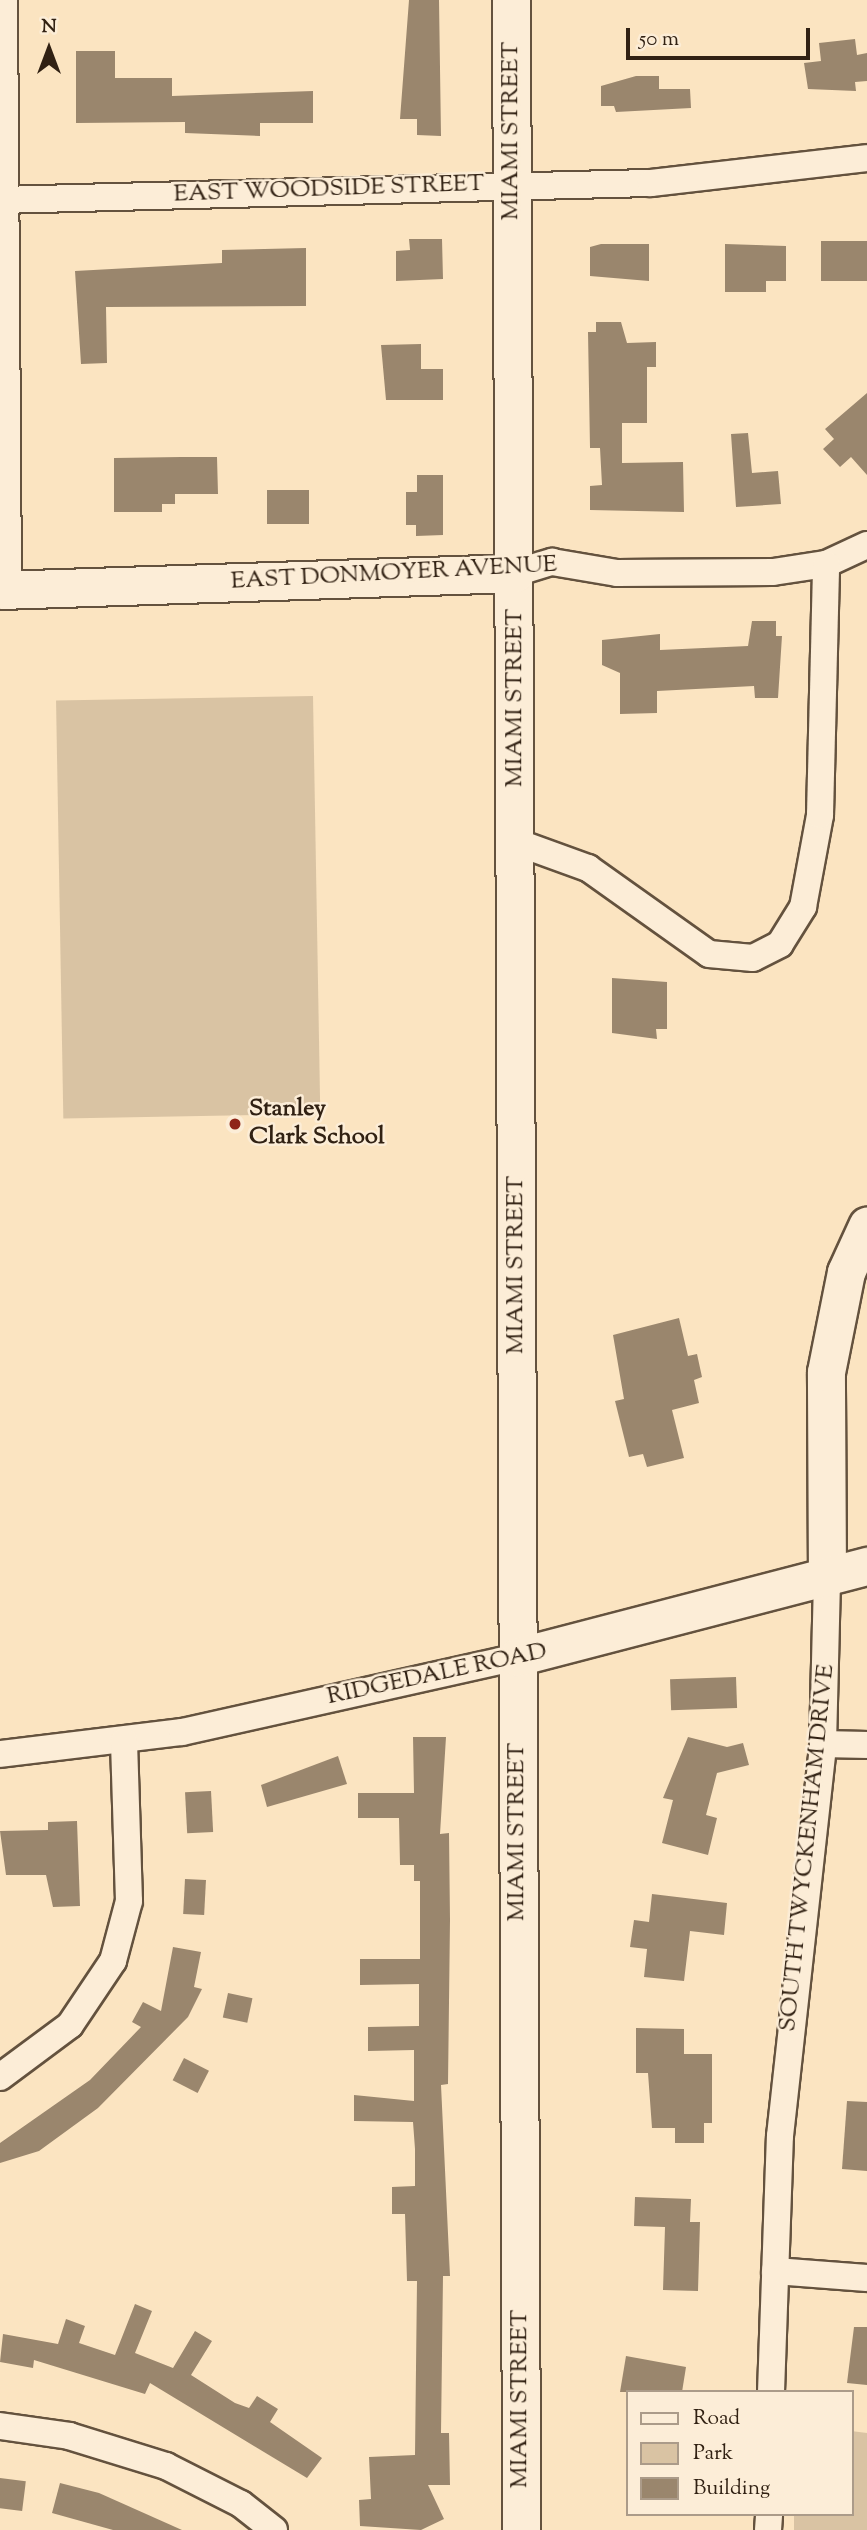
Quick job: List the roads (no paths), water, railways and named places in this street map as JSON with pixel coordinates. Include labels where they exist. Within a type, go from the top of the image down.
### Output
[{"type":"street","points":[[4,0],[4,590]]},
{"type":"street","name":"MIAMI STREET","points":[[512,0],[521,2530]]},
{"type":"street","name":"EAST WOODSIDE STREET","points":[[3,200],[734,178],[867,158]]},
{"type":"street","name":"EAST DONMOYER AVENUE","points":[[4,590],[515,573],[552,562],[617,573],[773,572],[826,564],[867,545]]},
{"type":"street","points":[[516,842],[588,868],[709,954],[753,958],[780,944],[803,907],[820,815],[826,564]]},
{"type":"street","name":"SOUTH TWYCKENHAM DRIVE","points":[[771,2390],[789,2027],[823,1744],[827,1578],[826,1372],[846,1272],[867,1226]]},
{"type":"street","name":"RIDGEDALE ROAD","points":[[0,1754],[124,1741],[517,1657],[867,1566]]},
{"type":"street","points":[[0,2077],[70,2025],[113,1961],[129,1900],[124,1741]]},
{"type":"street","points":[[823,1744],[867,1745]]},
{"type":"street","points":[[775,2271],[867,2278]]},
{"type":"street","points":[[0,2426],[69,2436],[155,2462],[241,2504],[274,2530]]},
{"type":"place","name":"Stanley Clark School","points":[[235,1124]]}]
